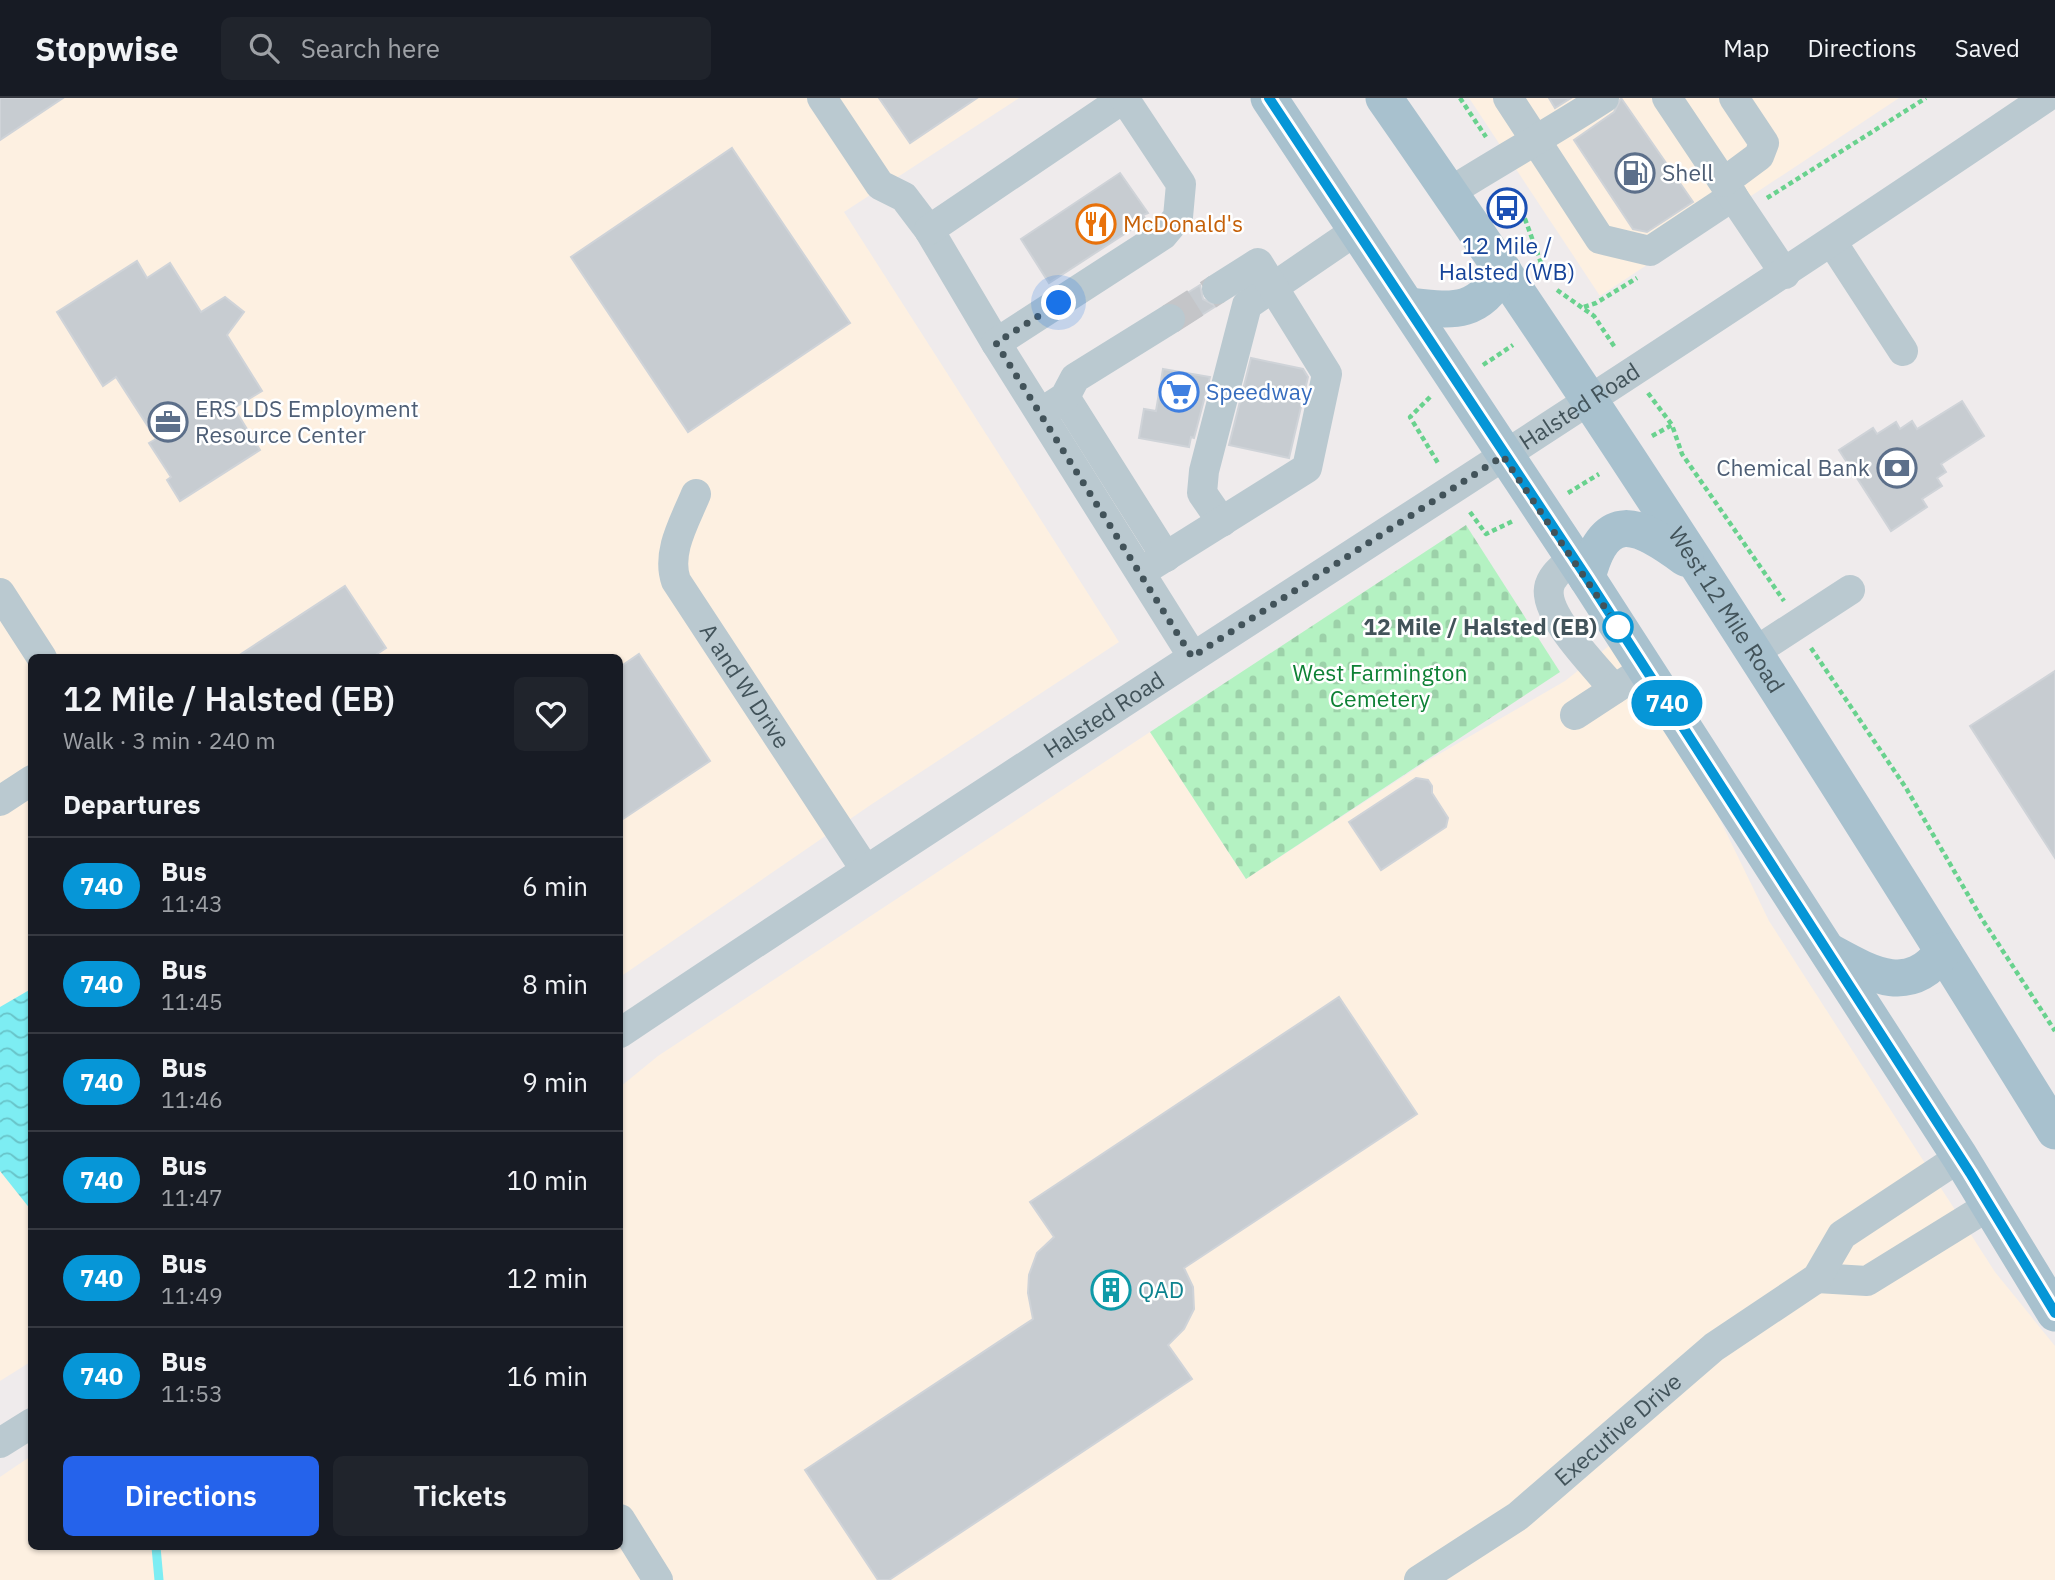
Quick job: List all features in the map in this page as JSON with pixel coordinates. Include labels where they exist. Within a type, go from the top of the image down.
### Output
[{"type":"main road","points":[[1269,98],[1409,306],[1503,456],[1646,669],[1960,1157],[2055,1313]]},
{"type":"main road","name":"West 12 Mile Road","points":[[1384,98],[1542,327],[1943,951],[2055,1131]]},
{"type":"main road","points":[[1409,306],[1439,309],[1473,305],[1493,289],[1503,270]]},
{"type":"main road","points":[[1580,568],[1594,549],[1613,531],[1634,529],[1656,536],[1697,567]]},
{"type":"main road","points":[[1828,951],[1870,974],[1899,979],[1917,976],[1933,965],[1943,951]]},
{"type":"street","points":[[822,98],[880,185],[904,197],[929,230],[996,343],[1053,405],[1154,564],[1192,657]]},
{"type":"street","points":[[929,230],[1124,98],[1181,184],[1178,217],[1163,235],[996,343]]},
{"type":"street","points":[[1508,98],[1600,239],[1650,251],[1728,189],[1759,156],[1764,143],[1734,98]]},
{"type":"street","points":[[1450,192],[1515,150],[1537,142],[1604,98]]},
{"type":"street","points":[[1667,98],[1785,274]]},
{"type":"street","name":"Halsted Road","points":[[623,1031],[865,869],[1785,274],[2045,98]]},
{"type":"street","points":[[1217,289],[1265,275],[1357,230]]},
{"type":"street","points":[[1832,242],[1903,351]]},
{"type":"street","points":[[1154,564],[1307,468],[1327,374],[1265,275]]},
{"type":"street","points":[[1222,522],[1202,493],[1204,471],[1247,305],[1265,275]]},
{"type":"street","points":[[1053,405],[1075,378],[1170,319]]},
{"type":"street","name":"A and W Drive","points":[[696,494],[672,556],[671,567],[676,581],[865,869]]},
{"type":"street","points":[[1580,568],[1553,576],[1548,590],[1553,608],[1564,629],[1614,689]]},
{"type":"street","points":[[1752,653],[1850,590]]},
{"type":"street","points":[[0,593],[39,654]]},
{"type":"street","points":[[1574,715],[1646,669]]},
{"type":"street","points":[[0,801],[28,783]]},
{"type":"street","name":"Executive Drive","points":[[1419,1580],[1518,1516],[1714,1347],[1817,1278],[1842,1235],[1960,1157]]},
{"type":"street","points":[[1817,1278],[1867,1281],[1990,1205]]},
{"type":"street","points":[[0,1443],[28,1426]]},
{"type":"street","points":[[623,1525],[658,1580]]},
{"type":"path","points":[[1460,98],[1500,161],[1505,184],[1525,219],[1545,272],[1559,292],[1594,316]]},
{"type":"path","points":[[1420,434],[1410,416],[1426,400],[1578,304]]},
{"type":"path","points":[[1659,407],[1672,425],[1682,454],[1780,593],[1797,624],[1906,788],[1982,919],[2055,1031]]},
{"type":"path","points":[[1474,517],[1486,534],[1587,482],[1672,425]]},
{"type":"shaded area","points":[[0,98],[1019,98],[844,212],[1119,642],[872,804],[623,975],[623,654],[28,654],[28,1364],[0,1381]]},
{"type":"shaded area","points":[[1469,98],[1899,98],[1600,296]]},
{"type":"shaded area","points":[[1614,642],[1708,795],[1769,921],[1995,1272],[2055,1346],[2055,1580],[0,1580],[0,1477],[28,1458],[28,1550],[623,1550],[623,1085],[658,1056],[1150,732],[1246,879],[1429,760],[1565,681]]},
{"type":"green space","name":"West Farmington Cemetery","points":[[1466,525],[1560,672],[1246,879],[1150,732]]},
{"type":"water","points":[[28,991],[28,1206],[0,1171],[0,1007]]},
{"type":"building","points":[[0,98],[63,98],[0,140]]},
{"type":"building","points":[[879,98],[977,98],[910,143]]},
{"type":"building","points":[[1549,98],[1571,98],[1555,108]]},
{"type":"building","name":"Shell","points":[[1621,98],[1693,202],[1647,232],[1633,229],[1574,140],[1614,112]]},
{"type":"building","points":[[732,148],[850,323],[688,432],[571,257]]},
{"type":"building","name":"McDonald's","points":[[1120,173],[1148,213],[1143,215],[1146,220],[1049,283],[1021,239]]},
{"type":"building","points":[[137,261],[147,278],[170,263],[201,312],[225,297],[244,312],[227,335],[262,391],[234,408],[260,450],[180,501],[167,480],[171,477],[149,443],[156,439],[116,377],[103,386],[57,312]]},
{"type":"building","points":[[1200,285],[1203,299],[1216,306],[1186,325],[1185,310],[1173,302]]},
{"type":"building","name":"Speedway","points":[[1251,358],[1303,369],[1308,377],[1289,458],[1229,445]]},
{"type":"building","name":"Speedway","points":[[1163,369],[1210,377],[1194,438],[1191,437],[1189,447],[1139,438],[1144,409],[1156,411]]},
{"type":"building","name":"Chemical Bank","points":[[1962,401],[1984,436],[1941,464],[1946,472],[1937,478],[1942,486],[1922,499],[1927,507],[1891,531],[1839,450],[1873,428],[1877,434],[1896,422],[1900,429],[1912,421],[1917,429]]},
{"type":"building","points":[[345,586],[386,648],[377,654],[241,654]]},
{"type":"building","points":[[639,654],[710,761],[623,819],[623,665]]},
{"type":"building","points":[[2055,671],[2055,858],[1970,726]]},
{"type":"building","points":[[1416,778],[1428,780],[1432,786],[1432,793],[1448,818],[1446,827],[1381,870],[1349,822]]},
{"type":"building","name":"QAD","points":[[1339,997],[1417,1114],[1184,1268],[1193,1287],[1194,1309],[1184,1329],[1168,1345],[1192,1379],[889,1580],[878,1580],[805,1470],[1033,1319],[1028,1293],[1029,1275],[1037,1253],[1054,1237],[1030,1202]]},
{"type":"waterway","points":[[156,1550],[159,1580]]},
{"type":"tunnel","points":[[1170,319],[1217,289]]},
{"type":"bus line","name":"740","points":[[1269,98],[1409,306],[1503,456],[1587,578],[1970,1173],[2055,1313]]},
{"type":"place","name":"Shell","points":[[1635,173]]},
{"type":"place","name":"12 Mile / Halsted (WB)","points":[[1507,208]]},
{"type":"place","name":"McDonald's","points":[[1096,224]]},
{"type":"place","name":"Speedway","points":[[1179,392]]},
{"type":"place","name":"ERS LDS Employment Resource Center","points":[[168,422]]},
{"type":"place","name":"Chemical Bank","points":[[1897,468]]},
{"type":"place","name":"12 Mile / Halsted (EB)","points":[[1618,627]]},
{"type":"place","name":"QAD","points":[[1111,1290]]},
{"type":"route","points":[[1059,303],[996,343],[1142,572],[1192,657],[1503,456],[1618,627]]}]
